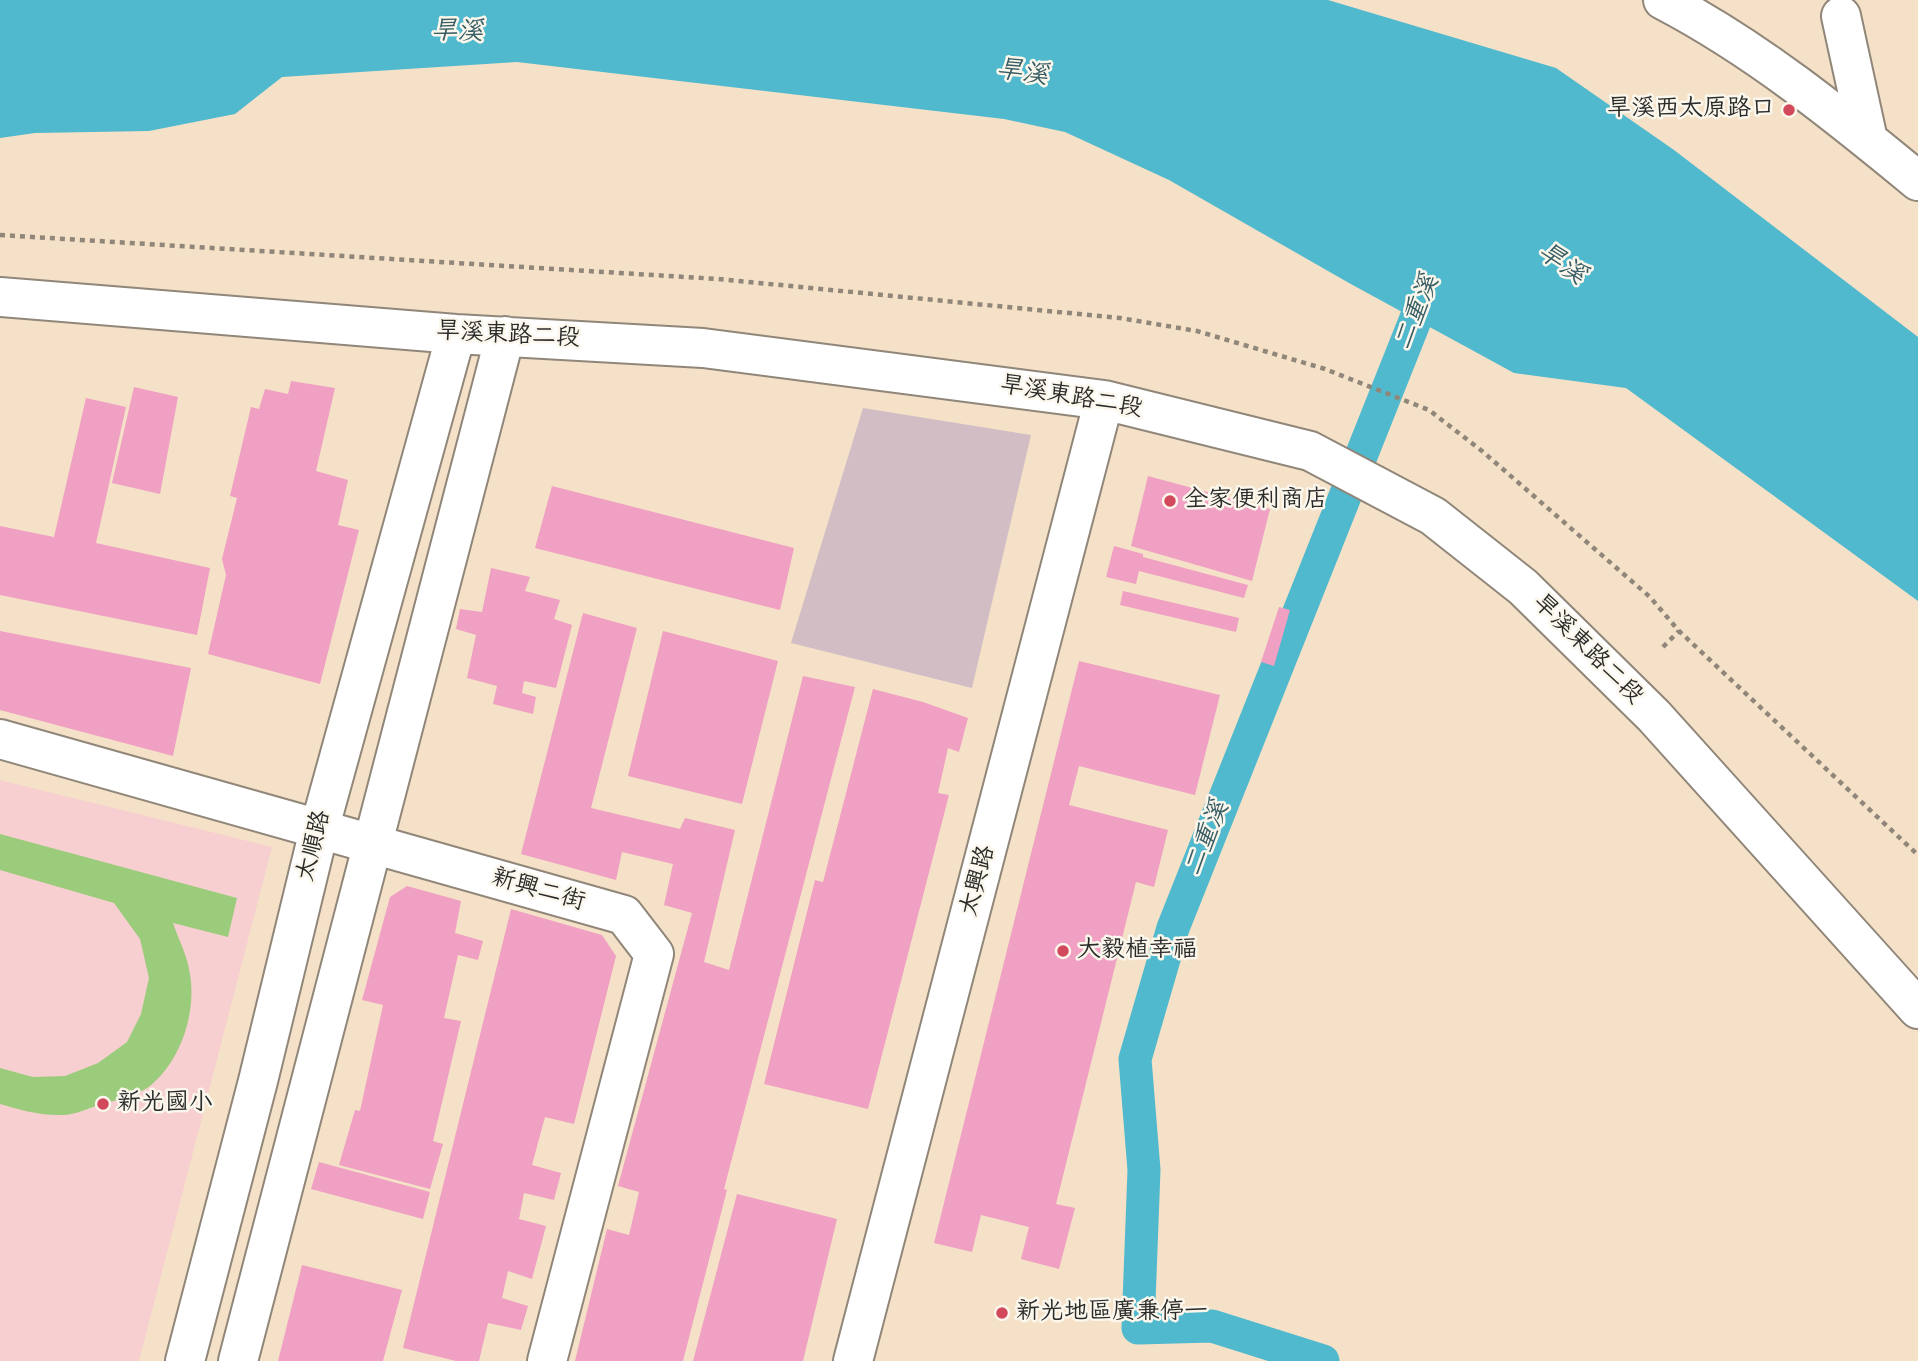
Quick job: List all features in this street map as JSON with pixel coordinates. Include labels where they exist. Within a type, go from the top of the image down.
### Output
[{"type":"street","points":[[1663,0],[1734,42],[1837,115],[1918,181]]},
{"type":"street","points":[[1841,16],[1868,140]]},
{"type":"street","name":"旱溪東路二段","points":[[0,297],[456,334],[704,348],[1104,400],[1310,451],[1433,516],[1523,587],[1654,716],[1918,1009]]},
{"type":"street","name":"太順路","points":[[185,1361],[258,1081],[319,830],[456,334]]},
{"type":"street","points":[[239,1361],[505,336]]},
{"type":"street","name":"太興路","points":[[852,1361],[1104,400]]},
{"type":"street","name":"新興二街","points":[[0,739],[624,915],[654,954],[547,1361]]},
{"type":"path","points":[[1663,647],[1679,631]]},
{"type":"shaded area","points":[[863,408],[1031,435],[972,688],[791,643]]},
{"type":"shaded area","name":"新光國小","points":[[0,780],[272,847],[139,1361],[0,1361]]},
{"type":"green space","points":[[0,834],[237,898],[228,937],[173,923],[189,969],[189,1017],[179,1048],[171,1062],[150,1086],[126,1097],[68,1115],[39,1114],[0,1104],[0,1068],[33,1077],[65,1076],[98,1063],[127,1042],[141,1014],[149,978],[140,939],[114,903],[0,870]]},
{"type":"water","name":"旱溪","points":[[0,0],[1328,0],[1556,68],[1674,150],[1918,337],[1918,601],[1626,388],[1514,373],[1169,180],[1065,132],[1004,119],[517,62],[282,77],[235,114],[149,131],[35,133],[0,138]]},
{"type":"building","points":[[291,381],[335,388],[316,471],[348,480],[338,525],[359,530],[320,684],[208,654],[226,575],[222,559],[237,498],[230,496],[251,407],[259,409],[265,389],[288,394]]},
{"type":"building","points":[[134,387],[178,397],[160,494],[112,483]]},
{"type":"building","points":[[86,398],[126,407],[96,543],[210,568],[197,635],[0,595],[0,526],[54,537]]},
{"type":"building","points":[[1148,476],[1270,509],[1252,581],[1131,546]]},
{"type":"building","points":[[552,486],[794,548],[780,610],[535,548]]},
{"type":"building","points":[[1114,546],[1143,554],[1143,557],[1248,585],[1244,598],[1139,571],[1136,584],[1106,577]]},
{"type":"building","points":[[491,568],[530,577],[525,591],[560,600],[554,619],[572,625],[556,688],[524,681],[522,693],[536,697],[533,714],[493,704],[497,686],[467,678],[476,635],[456,629],[460,609],[482,612]]},
{"type":"building","points":[[1123,591],[1239,618],[1236,632],[1120,605]]},
{"type":"building","points":[[1279,607],[1290,610],[1274,666],[1261,662]]},
{"type":"building","points":[[583,613],[637,628],[591,808],[680,829],[685,818],[735,830],[704,962],[729,970],[803,676],[855,687],[724,1189],[727,1190],[683,1361],[575,1361],[607,1229],[629,1235],[639,1192],[618,1186],[692,913],[664,905],[673,864],[622,852],[616,880],[521,854]]},
{"type":"building","points":[[0,631],[191,668],[173,756],[0,710]]},
{"type":"building","points":[[663,631],[778,661],[742,804],[628,776]]},
{"type":"building","name":"大毅植幸福","points":[[1079,661],[1220,695],[1195,795],[1079,766],[1069,805],[1168,830],[1154,887],[1136,882],[1056,1204],[1075,1208],[1059,1269],[1021,1259],[1029,1227],[981,1215],[972,1252],[934,1243]]},
{"type":"building","points":[[873,689],[923,702],[968,718],[959,752],[948,748],[938,793],[949,795],[868,1109],[764,1084],[815,880],[823,882]]},
{"type":"building","points":[[407,886],[461,901],[455,933],[483,941],[478,960],[458,955],[444,1018],[461,1021],[433,1141],[443,1144],[430,1189],[339,1165],[355,1110],[360,1111],[383,1005],[362,1000],[390,897]]},
{"type":"building","points":[[511,909],[602,935],[616,956],[574,1124],[545,1117],[532,1165],[561,1173],[554,1200],[524,1193],[519,1219],[546,1226],[532,1279],[508,1271],[502,1298],[528,1306],[521,1330],[488,1323],[479,1361],[456,1361],[403,1348]]},
{"type":"building","points":[[319,1162],[430,1192],[423,1219],[311,1189]]},
{"type":"building","points":[[737,1194],[837,1219],[803,1361],[693,1361]]},
{"type":"building","points":[[302,1265],[402,1290],[383,1361],[278,1361]]},
{"type":"waterway","name":"二重溪","points":[[1323,1361],[1212,1326],[1138,1328],[1144,1170],[1135,1059],[1173,928],[1432,278]]},
{"type":"place","name":"旱溪西太原路口","points":[[1789,110]]},
{"type":"place","name":"全家便利商店","points":[[1170,501]]},
{"type":"place","name":"大毅植幸福","points":[[1063,951]]},
{"type":"place","name":"新光國小","points":[[103,1104]]},
{"type":"place","name":"新光地區廣兼停一","points":[[1002,1313]]}]
